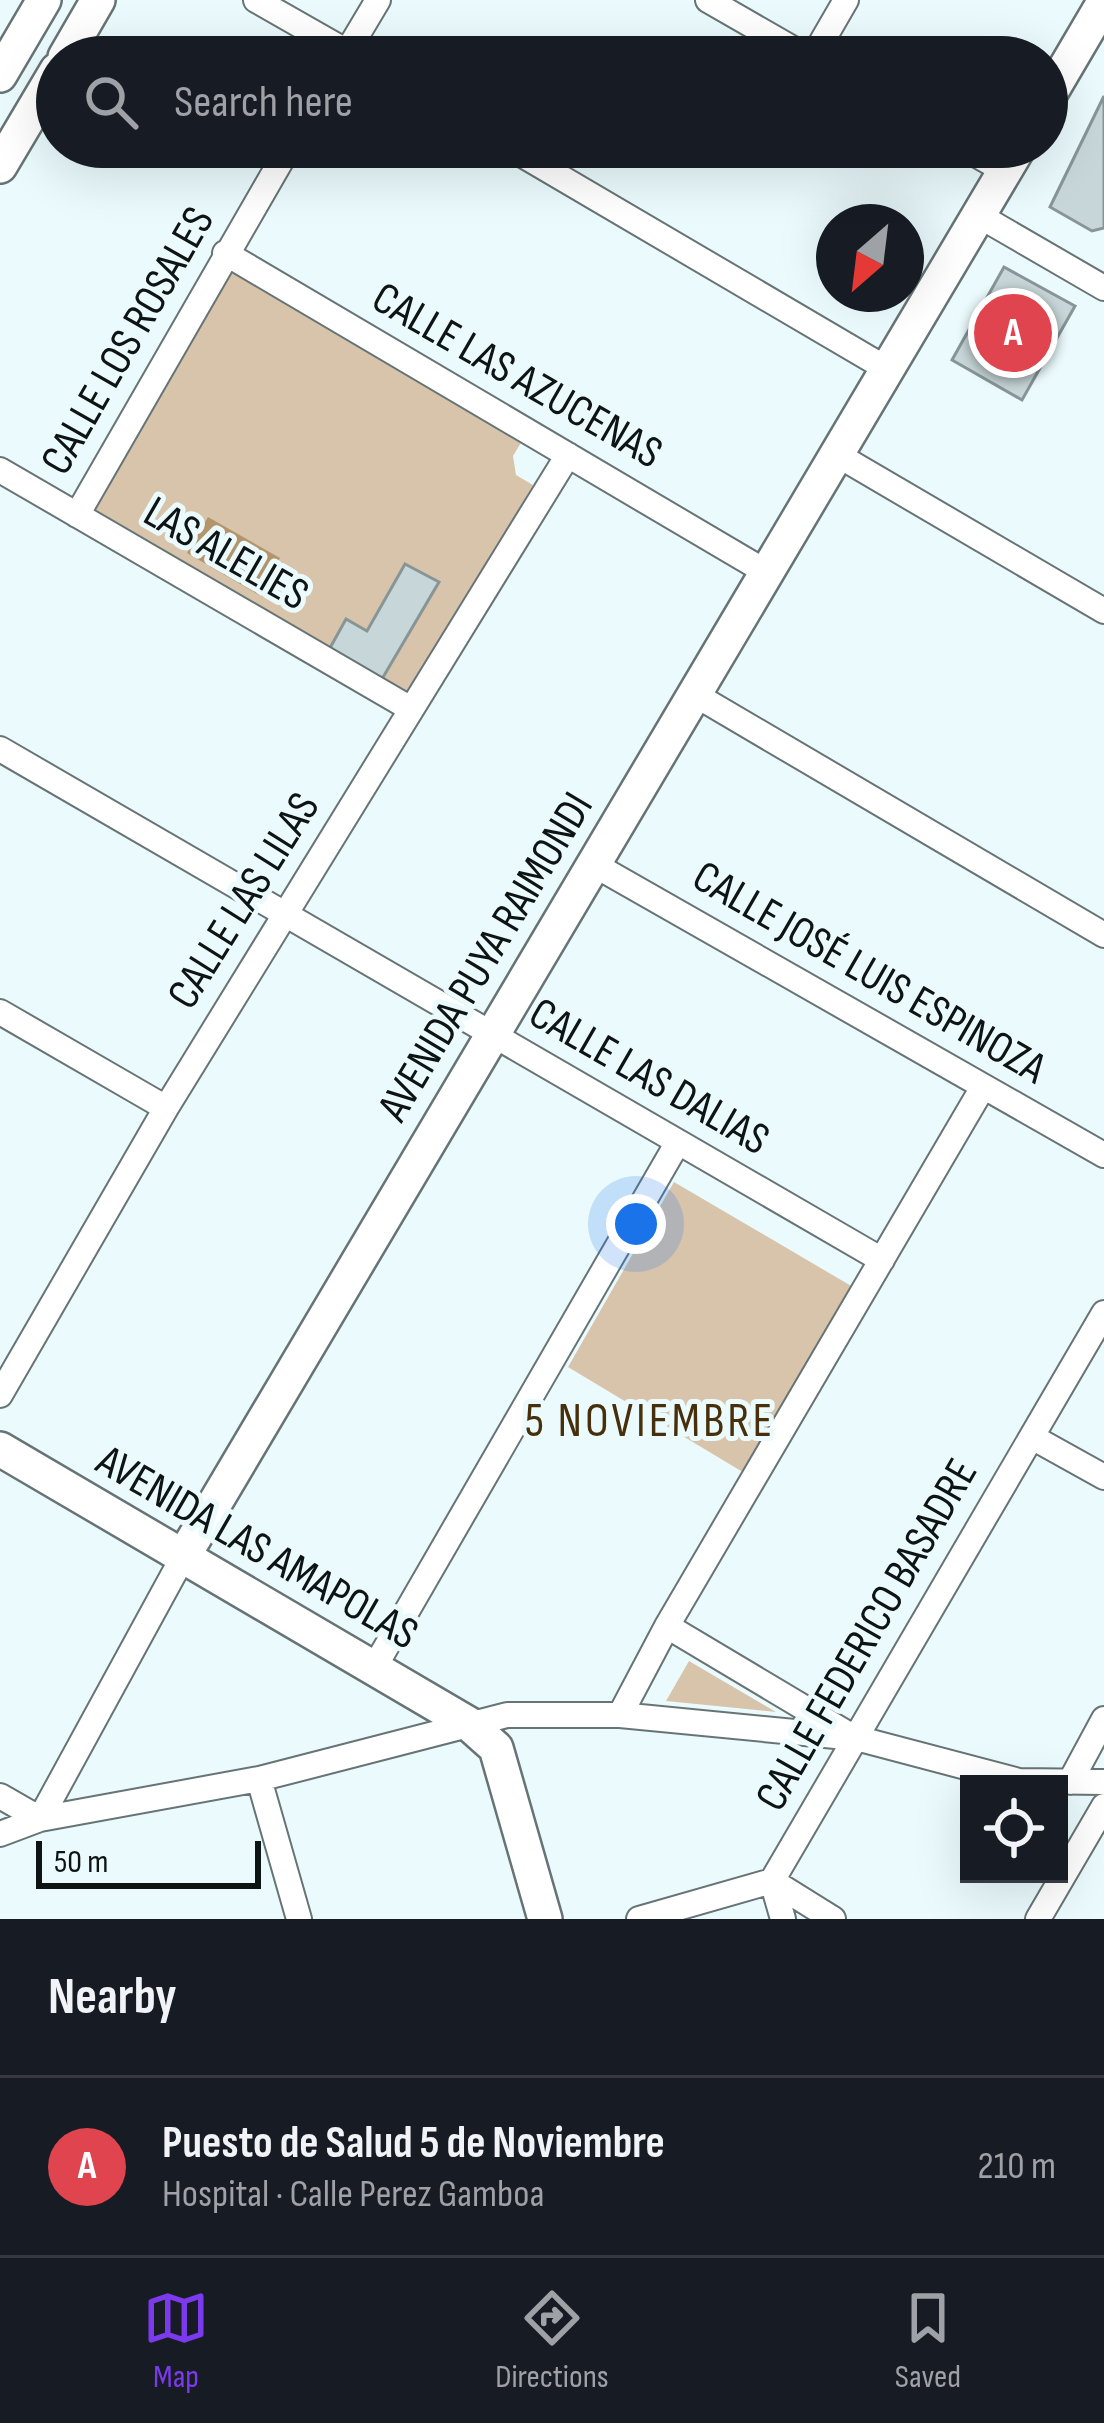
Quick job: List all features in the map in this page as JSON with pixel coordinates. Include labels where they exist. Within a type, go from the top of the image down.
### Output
[{"type":"street","points":[[0,75],[44,0]]},
{"type":"street","points":[[77,36],[98,0]]},
{"type":"street","points":[[256,0],[317,36]]},
{"type":"street","points":[[359,36],[378,0]]},
{"type":"street","points":[[708,0],[772,36]]},
{"type":"street","points":[[823,36],[846,0]]},
{"type":"street","points":[[1068,66],[1101,14]]},
{"type":"street","points":[[0,166],[36,105]]},
{"type":"street","name":"CALLE LOS ROSALES","points":[[77,515],[277,168]]},
{"type":"street","points":[[545,168],[886,369]]},
{"type":"street","name":"AVENIDA PUYA RAIMONDI","points":[[40,1819],[183,1557],[1007,168]]},
{"type":"street","points":[[978,215],[1104,288]]},
{"type":"street","name":"CALLE LAS AZUCENAS","points":[[225,254],[766,572]]},
{"type":"street","points":[[836,454],[1104,610]]},
{"type":"street","name":"CALLE LAS LILAS","points":[[0,1395],[166,1108],[568,455]]},
{"type":"street","name":"LAS ALELIES","points":[[0,470],[411,709]]},
{"type":"street","points":[[694,694],[1104,935]]},
{"type":"street","name":"CALLE LAS DALIAS","points":[[0,749],[882,1260]]},
{"type":"street","name":"CALLE JOSÉ LUIS ESPINOZA","points":[[593,864],[1104,1155]]},
{"type":"street","points":[[0,1012],[166,1108]]},
{"type":"street","points":[[620,1715],[667,1626],[983,1087]]},
{"type":"street","points":[[374,1668],[678,1142]]},
{"type":"street","name":"CALLE FEDERICO BASADRE","points":[[640,1919],[772,1881],[1104,1313]]},
{"type":"street","points":[[1032,1437],[1104,1477]]},
{"type":"street","name":"AVENIDA LAS AMAPOLAS","points":[[0,1449],[469,1724]]},
{"type":"street","points":[[667,1626],[856,1738]]},
{"type":"street","points":[[0,1834],[40,1819],[259,1779],[507,1715],[620,1715],[856,1738],[1019,1781],[1104,1782]]},
{"type":"street","points":[[1070,1782],[1104,1719]]},
{"type":"street","points":[[469,1724],[496,1748],[545,1919]]},
{"type":"street","points":[[259,1779],[299,1919]]},
{"type":"street","points":[[0,1796],[40,1819]]},
{"type":"street","points":[[1038,1919],[1104,1806]]},
{"type":"street","points":[[772,1881],[783,1919]]},
{"type":"street","points":[[772,1881],[833,1919]]},
{"type":"shaded area","points":[[1004,267],[1075,306],[1022,400],[952,360]]},
{"type":"shaded area","points":[[232,271],[522,441],[513,456],[516,475],[533,485],[409,695],[93,508]]},
{"type":"shaded area","points":[[208,517],[280,558],[259,595],[187,553]]},
{"type":"shaded area","points":[[674,1182],[853,1287],[746,1474],[568,1367]]},
{"type":"shaded area","points":[[689,1661],[776,1712],[666,1701]]},
{"type":"building","points":[[1104,96],[1104,228],[1092,231],[1050,207]]},
{"type":"building","points":[[1004,267],[1075,306],[1022,400],[952,360]],"holes":[[[1013,303],[1035,315],[1010,361],[988,348]]]},
{"type":"building","points":[[405,564],[439,582],[382,679],[330,648],[346,619],[367,631]]},
{"type":"place","name":"Puesto de Salud 5 de Noviembre","points":[[1013,333]]},
{"type":"district","name":"5 NOVIEMBRE","points":[[650,1421]]}]
